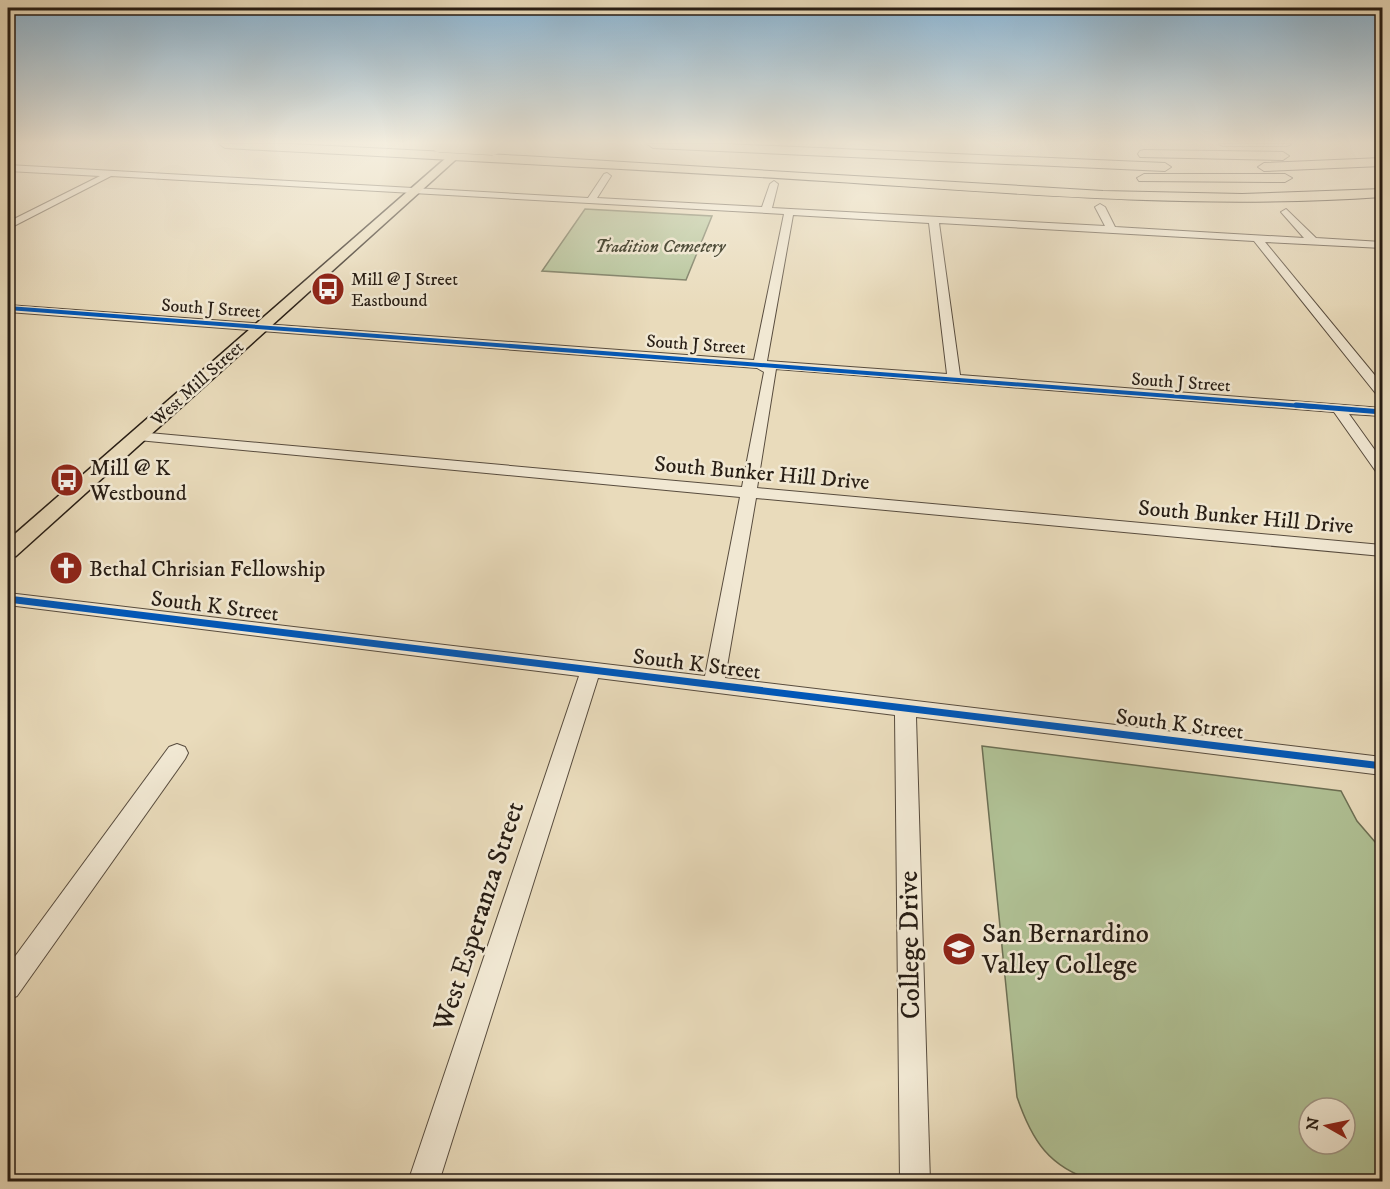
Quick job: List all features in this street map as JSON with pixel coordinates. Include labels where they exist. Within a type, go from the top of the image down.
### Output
[{"type":"main road","name":"West Mill Street","points":[[8,551],[405,199]]},
{"type":"street","points":[[8,226],[60,199]]},
{"type":"street","points":[[564,199],[1383,245]]},
{"type":"street","points":[[766,211],[769,199]]},
{"type":"street","points":[[1100,207],[1112,231]]},
{"type":"street","points":[[714,683],[771,372],[760,364],[789,212]]},
{"type":"street","points":[[1286,212],[1314,242]]},
{"type":"street","points":[[934,220],[954,379]]},
{"type":"street","points":[[1257,238],[1383,392]]},
{"type":"street","name":"South J Street","points":[[8,308],[1383,412]]},
{"type":"street","points":[[1339,409],[1383,470]]},
{"type":"street","name":"South Bunker Hill Drive","points":[[138,436],[1383,551]]},
{"type":"street","name":"South K Street","points":[[8,599],[1383,766]]},
{"type":"street","name":"West Esperanza Street","points":[[423,1182],[591,668]]},
{"type":"street","name":"College Drive","points":[[905,708],[915,1182]]},
{"type":"street","points":[[8,987],[177,753]]},
{"type":"green space","name":"Tradition Cemetery","points":[[585,209],[712,216],[686,280],[542,271]]},
{"type":"green space","points":[[982,746],[1341,791],[1357,821],[1382,850],[1382,1181],[1094,1181],[1078,1175],[1054,1160],[1036,1139],[1017,1097]]},
{"type":"cycle path","points":[[8,308],[1382,412]]},
{"type":"cycle path","points":[[8,599],[1382,766]]},
{"type":"place","name":"Mill @ J Street Eastbound","points":[[328,289]]},
{"type":"place","name":"Mill @ K Westbound","points":[[67,480]]},
{"type":"place","name":"Bethal Chrisian Fellowship","points":[[66,568]]},
{"type":"place","name":"San Bernardino Valley College","points":[[959,949]]}]
